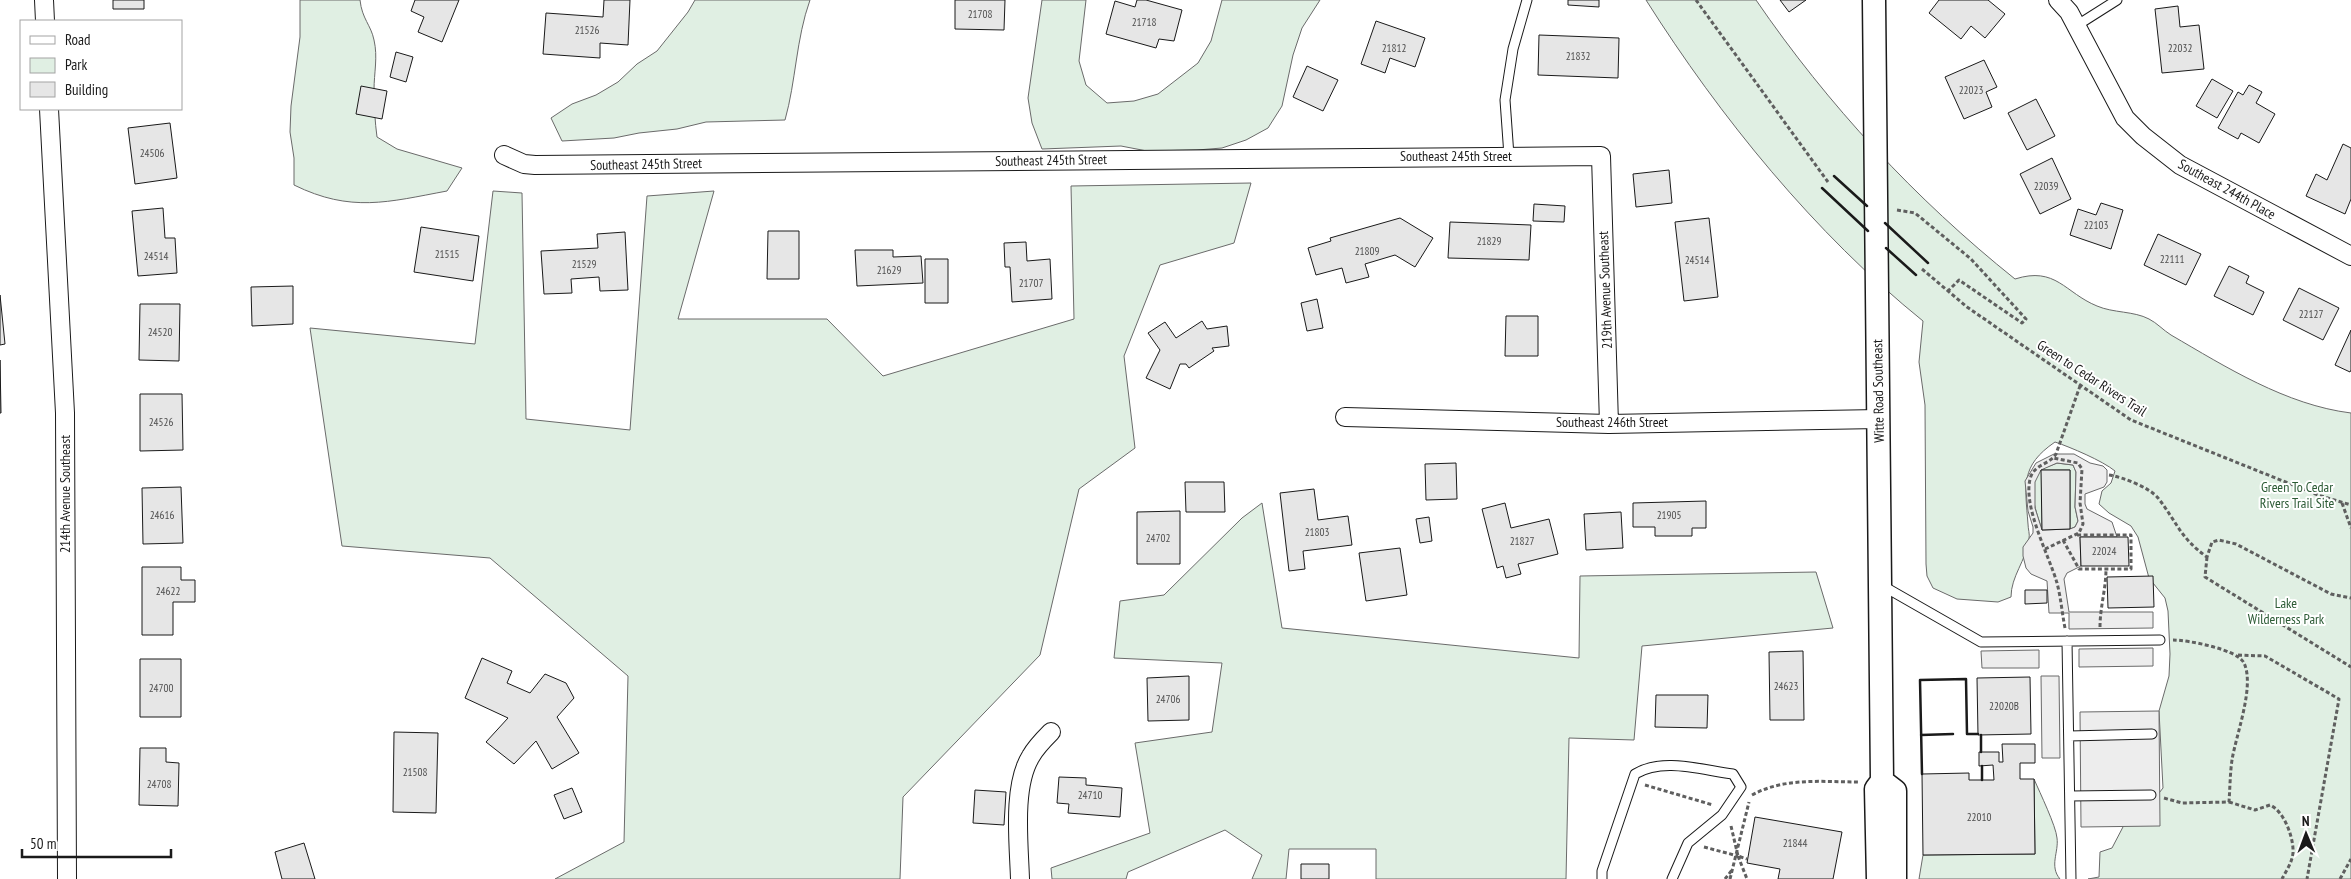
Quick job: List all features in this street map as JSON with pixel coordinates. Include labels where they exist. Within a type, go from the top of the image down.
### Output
[{"type":"street","points":[[44,0],[45,20]]},
{"type":"street","name":"Witte Road Southeast","points":[[1874,0],[1882,781],[1876,789],[1878,879]]},
{"type":"street","name":"Southeast 244th Place","points":[[2058,0],[2069,12],[2125,118],[2143,136],[2180,165],[2351,256]]},
{"type":"street","name":"214th Avenue Southeast","points":[[49,110],[65,413],[67,879]]},
{"type":"street","name":"Southeast 245th Street","points":[[504,155],[524,164],[535,165],[1601,156]]},
{"type":"street","name":"219th Avenue Southeast","points":[[1601,156],[1609,424]]},
{"type":"street","name":"Southeast 246th Street","points":[[1345,417],[1609,424],[1879,419]]},
{"type":"street","points":[[1020,879],[1018,843],[1020,787],[1030,756],[1051,732]]},
{"type":"street","points":[[1882,781],[1895,791],[1896,879]]},
{"type":"lane","points":[[1509,156],[1505,100],[1514,49],[1527,0]]},
{"type":"lane","points":[[2076,26],[2117,0]]},
{"type":"lane","points":[[1880,584],[1981,642],[2160,640]]},
{"type":"lane","points":[[2067,641],[2071,879]]},
{"type":"lane","points":[[2069,736],[2152,734]]},
{"type":"lane","points":[[1602,879],[1602,871],[1635,774],[1646,767],[1664,764],[1733,774],[1741,787],[1722,816],[1688,843],[1672,879]]},
{"type":"lane","points":[[2070,796],[2151,795]]},
{"type":"path","points":[[1696,0],[1828,182]]},
{"type":"path","points":[[1876,208],[1915,213],[1971,259],[2026,320],[2022,323],[1959,280],[1948,291]]},
{"type":"path","name":"Green to Cedar Rivers Trail","points":[[1922,269],[1967,307],[2131,420],[2351,505]]},
{"type":"path","points":[[2053,458],[2080,386]]},
{"type":"path","points":[[2045,549],[2080,532],[2083,524],[2080,503],[2082,470],[2078,462],[2053,458],[2040,465],[2032,474],[2029,483],[2031,505],[2045,549],[2057,584],[2067,641]]},
{"type":"path","points":[[2109,475],[2123,477],[2156,496],[2190,545],[2208,557]]},
{"type":"path","points":[[2342,502],[2351,528]]},
{"type":"path","points":[[2063,540],[2079,569],[2132,569],[2131,535],[2074,535]]},
{"type":"path","points":[[2351,598],[2331,594],[2236,544],[2219,540],[2212,542],[2205,577],[2351,667]]},
{"type":"path","points":[[2101,641],[2100,610],[2106,592],[2106,569]]},
{"type":"path","points":[[2160,640],[2189,640],[2237,655],[2265,656],[2339,699],[2307,879]]},
{"type":"path","points":[[2229,802],[2232,761],[2248,690],[2244,663],[2237,655]]},
{"type":"path","points":[[1632,781],[1727,810],[1738,856],[1746,879]]},
{"type":"path","points":[[1730,879],[1738,856],[1750,796],[1768,786],[1787,782],[1882,781]]},
{"type":"path","points":[[2151,795],[2182,803],[2229,802],[2255,810],[2270,805],[2277,808],[2292,838],[2293,853],[2282,879]]},
{"type":"path","points":[[1688,843],[1747,859]]},
{"type":"path","points":[[2340,879],[2351,859]]},
{"type":"path","points":[[1725,879],[1734,868]]},
{"type":"green space","points":[[300,0],[360,0],[373,35],[375,46],[374,96],[377,137],[397,149],[462,168],[447,191],[406,199],[370,203],[334,199],[315,194],[294,185],[294,158],[290,132],[291,106],[300,37]]},
{"type":"green space","points":[[695,0],[810,0],[805,15],[785,120],[706,122],[677,129],[614,138],[562,141],[551,118],[572,104],[596,95],[618,82],[637,64],[657,51],[688,12]]},
{"type":"green space","points":[[1042,0],[1086,0],[1079,61],[1086,85],[1107,103],[1134,101],[1158,94],[1198,63],[1211,41],[1222,0],[1320,0],[1302,28],[1293,55],[1282,106],[1268,128],[1246,140],[1222,148],[1147,151],[1121,146],[1042,149],[1032,123],[1028,98]]},
{"type":"green space","points":[[1646,0],[1756,0],[1813,77],[1875,149],[1942,216],[2015,279],[2029,276],[2051,278],[2097,306],[2143,316],[2155,322],[2171,335],[2257,383],[2303,402],[2351,413],[2351,879],[2088,879],[2099,877],[2100,852],[2112,848],[2124,825],[2155,798],[2163,788],[2159,711],[2169,676],[2168,611],[2165,598],[2149,578],[2138,537],[2131,526],[2109,513],[2099,504],[2102,491],[2111,483],[2115,471],[2095,459],[2055,442],[2036,459],[2027,477],[2026,498],[2029,539],[2013,582],[2011,597],[1998,602],[1957,599],[1933,588],[1927,576],[1926,564],[1925,405],[1919,362],[1923,321],[1845,251],[1772,172],[1705,87]]},
{"type":"green space","points":[[1251,183],[1234,243],[1160,265],[1124,356],[1135,448],[1079,489],[1040,655],[903,797],[900,879],[555,879],[624,842],[628,676],[490,558],[342,546],[310,328],[475,344],[493,191],[522,193],[526,419],[630,430],[647,196],[714,191],[678,319],[827,319],[883,376],[1074,319],[1071,186]]},
{"type":"green space","points":[[2057,463],[2073,465],[2076,472],[2075,507],[2078,521],[2075,527],[2070,529],[2070,470],[2042,470],[2042,530],[2034,501],[2033,485],[2035,478],[2041,470]]},
{"type":"green space","points":[[1262,503],[1282,628],[1579,658],[1580,576],[1816,572],[1833,628],[1642,646],[1634,740],[1569,738],[1566,879],[1376,879],[1376,849],[1289,849],[1286,879],[1252,879],[1262,855],[1225,830],[1128,872],[1126,879],[1052,879],[1051,868],[1150,833],[1135,743],[1212,732],[1222,663],[1114,658],[1120,601],[1164,595],[1242,518]]},
{"type":"green space","points":[[2034,779],[2056,833],[2055,869],[2060,879],[1919,879],[1923,855],[2035,854]]},
{"type":"shaded area","points":[[2054,454],[2074,454],[2090,463],[2103,466],[2107,470],[2107,482],[2104,487],[2085,494],[2085,504],[2087,509],[2112,522],[2117,537],[2080,537],[2081,566],[2067,573],[2064,579],[2069,612],[2153,612],[2153,628],[2069,629],[2069,613],[2049,613],[2047,581],[2031,574],[2026,568],[2023,556],[2023,547],[2033,533],[2028,511],[2025,481],[2036,463]],"holes":[[[2057,463],[2073,465],[2076,472],[2075,507],[2078,521],[2075,527],[2070,529],[2042,530],[2035,508],[2035,482],[2041,470]]]},
{"type":"shaded area","points":[[2153,648],[2153,666],[2079,667],[2079,649]]},
{"type":"shaded area","points":[[2039,650],[2039,668],[1982,668],[1981,651]]},
{"type":"shaded area","points":[[2041,676],[2059,676],[2060,758],[2042,758]]},
{"type":"shaded area","points":[[2159,711],[2160,826],[2081,827],[2080,712]]},
{"type":"building","points":[[113,0],[144,0],[144,9],[113,9]]},
{"type":"building","points":[[415,0],[459,0],[442,42],[418,32],[424,17],[411,11]]},
{"type":"building","points":[[604,0],[630,0],[628,45],[600,43],[600,58],[543,54],[546,13],[603,17]]},
{"type":"building","points":[[955,0],[1005,0],[1004,30],[955,29]]},
{"type":"building","points":[[1137,0],[1146,0],[1182,10],[1174,41],[1159,39],[1156,48],[1106,34],[1115,1],[1135,7]]},
{"type":"building","points":[[1568,0],[1599,0],[1599,7],[1568,5]]},
{"type":"building","points":[[1780,0],[1806,0],[1789,12]]},
{"type":"building","points":[[1939,0],[1988,0],[2005,14],[1985,38],[1971,26],[1961,39],[1929,13]]},
{"type":"building","points":[[2178,6],[2180,27],[2199,25],[2204,69],[2162,73],[2155,9]]},
{"type":"building","points":[[1376,21],[1425,38],[1415,67],[1390,58],[1385,73],[1361,64]]},
{"type":"building","points":[[1539,35],[1619,38],[1618,78],[1538,75]]},
{"type":"building","points":[[396,52],[413,57],[406,82],[390,77]]},
{"type":"building","points":[[1984,60],[1997,87],[1986,92],[1992,107],[1964,119],[1945,77]]},
{"type":"building","points":[[1307,66],[1338,80],[1323,111],[1293,97]]},
{"type":"building","points":[[2212,79],[2233,91],[2217,118],[2196,106]]},
{"type":"building","points":[[2249,85],[2262,92],[2256,103],[2275,114],[2259,143],[2241,133],[2238,139],[2218,128],[2238,92],[2243,95]]},
{"type":"building","points":[[361,86],[387,91],[382,119],[356,114]]},
{"type":"building","points":[[2036,99],[2055,136],[2027,150],[2008,113]]},
{"type":"building","points":[[170,123],[177,178],[135,184],[128,128]]},
{"type":"building","points":[[2343,144],[2351,148],[2351,199],[2345,214],[2306,196],[2316,174],[2327,180]]},
{"type":"building","points":[[2052,158],[2071,199],[2040,214],[2020,174]]},
{"type":"building","points":[[1669,170],[1672,203],[1636,207],[1633,174]]},
{"type":"building","points":[[2101,203],[2123,210],[2111,249],[2070,235],[2078,209],[2096,215]]},
{"type":"building","points":[[1534,204],[1565,206],[1564,222],[1533,221]]},
{"type":"building","points":[[163,208],[165,238],[175,238],[177,273],[138,276],[132,211]]},
{"type":"building","points":[[1400,218],[1433,238],[1415,267],[1395,255],[1365,264],[1369,277],[1346,283],[1342,268],[1316,275],[1308,248],[1331,241],[1330,238]]},
{"type":"building","points":[[1709,218],[1718,297],[1684,301],[1675,222]]},
{"type":"building","points":[[1450,222],[1531,225],[1529,260],[1448,258]]},
{"type":"building","points":[[421,227],[479,236],[473,281],[414,272]]},
{"type":"building","points":[[768,231],[799,231],[799,279],[767,279]]},
{"type":"building","points":[[625,232],[628,290],[600,291],[599,277],[571,279],[572,293],[544,294],[541,251],[598,248],[597,234]]},
{"type":"building","points":[[2158,234],[2201,254],[2186,285],[2144,265]]},
{"type":"building","points":[[1026,242],[1027,261],[1050,259],[1052,299],[1012,302],[1010,267],[1005,267],[1004,243]]},
{"type":"building","points":[[855,250],[893,250],[893,257],[921,256],[923,283],[857,286]]},
{"type":"building","points":[[925,259],[948,259],[948,303],[925,303]]},
{"type":"building","points":[[2229,266],[2249,276],[2246,283],[2264,292],[2253,315],[2214,296]]},
{"type":"building","points":[[293,286],[293,324],[252,326],[251,287]]},
{"type":"building","points":[[2299,288],[2339,308],[2323,340],[2283,320]]},
{"type":"building","points":[[0,295],[5,344],[0,345]]},
{"type":"building","points":[[1317,299],[1323,328],[1307,331],[1301,303]]},
{"type":"building","points":[[140,304],[180,304],[179,361],[139,360]]},
{"type":"building","points":[[1506,316],[1538,316],[1538,356],[1505,356]]},
{"type":"building","points":[[1202,321],[1207,329],[1227,326],[1229,346],[1212,348],[1214,351],[1189,368],[1186,364],[1180,364],[1170,389],[1146,378],[1160,350],[1148,333],[1165,322],[1176,338]]},
{"type":"building","points":[[2351,330],[2351,370],[2350,372],[2335,365]]},
{"type":"building","points":[[0,360],[1,413],[0,413]]},
{"type":"building","points":[[140,394],[182,394],[183,450],[140,451]]},
{"type":"building","points":[[1456,463],[1457,499],[1426,500],[1425,464]]},
{"type":"building","points":[[2041,470],[2070,470],[2070,529],[2042,530]]},
{"type":"building","points":[[1185,482],[1224,482],[1225,512],[1186,512]]},
{"type":"building","points":[[181,487],[183,543],[143,544],[142,488]]},
{"type":"building","points":[[1314,489],[1318,520],[1348,516],[1352,545],[1303,551],[1305,569],[1289,571],[1280,493]]},
{"type":"building","points":[[1706,501],[1706,528],[1692,528],[1692,536],[1655,536],[1655,527],[1633,527],[1633,503]]},
{"type":"building","points":[[1505,503],[1511,528],[1549,519],[1558,554],[1518,564],[1521,574],[1506,578],[1503,566],[1497,568],[1482,509]]},
{"type":"building","points":[[1180,511],[1180,564],[1137,564],[1137,512]]},
{"type":"building","points":[[1621,512],[1623,548],[1586,550],[1584,514]]},
{"type":"building","points":[[1429,517],[1432,541],[1420,543],[1416,519]]},
{"type":"building","points":[[2080,537],[2128,537],[2129,566],[2081,566]]},
{"type":"building","points":[[1400,548],[1407,595],[1366,601],[1359,553]]},
{"type":"building","points":[[142,567],[181,567],[181,580],[195,580],[195,602],[173,602],[173,635],[142,635]]},
{"type":"building","points":[[2153,576],[2154,607],[2108,608],[2107,577]]},
{"type":"building","points":[[2025,590],[2047,590],[2047,603],[2025,604]]},
{"type":"building","points":[[1803,651],[1804,720],[1770,720],[1769,652]]},
{"type":"building","points":[[482,658],[512,671],[507,683],[530,693],[545,674],[566,683],[574,698],[557,717],[579,753],[552,769],[536,741],[514,764],[486,742],[508,718],[465,698]]},
{"type":"building","points":[[140,659],[181,659],[181,717],[140,717]]},
{"type":"building","points":[[1189,676],[1189,720],[1148,721],[1147,678]]},
{"type":"building","points":[[2030,677],[2031,734],[1978,735],[1977,678]]},
{"type":"building","points":[[1656,695],[1708,695],[1707,728],[1655,727]]},
{"type":"building","points":[[394,732],[438,733],[436,813],[393,812]]},
{"type":"building","points":[[2002,744],[2035,744],[2035,763],[2020,763],[2020,779],[2034,779],[2035,854],[1923,855],[1922,774],[1969,773],[1969,780],[1994,780],[1993,765],[1979,766],[1979,752],[1999,752],[1999,762],[2003,762]]},
{"type":"building","points":[[140,748],[166,748],[166,762],[179,763],[178,806],[139,805]]},
{"type":"building","points":[[1059,777],[1086,778],[1086,785],[1122,788],[1120,817],[1068,813],[1069,804],[1057,803]]},
{"type":"building","points":[[572,788],[582,812],[564,819],[554,795]]},
{"type":"building","points":[[975,790],[1006,792],[1004,825],[973,823]]},
{"type":"building","points":[[1755,817],[1842,832],[1833,879],[1778,879],[1780,869],[1747,863]]},
{"type":"building","points":[[304,843],[315,879],[282,879],[275,852]]},
{"type":"building","points":[[1301,864],[1329,864],[1329,879],[1301,879]]},
{"type":"wall","points":[[1834,176],[1867,206]]},
{"type":"wall","points":[[1822,188],[1868,231]]},
{"type":"wall","points":[[1885,223],[1928,263]]},
{"type":"wall","points":[[1886,248],[1916,275]]},
{"type":"wall","points":[[1922,774],[1920,680],[1966,679],[1967,734],[1978,734]]},
{"type":"wall","points":[[1921,735],[1953,734]]},
{"type":"wall","points":[[1981,735],[1981,752]]},
{"type":"wall","points":[[1982,766],[1982,780]]},
{"type":"park label","name":"Green To Cedar Rivers Trail Site","points":[[2297,496]]},
{"type":"park label","name":"Lake Wilderness Park","points":[[2286,612]]}]
